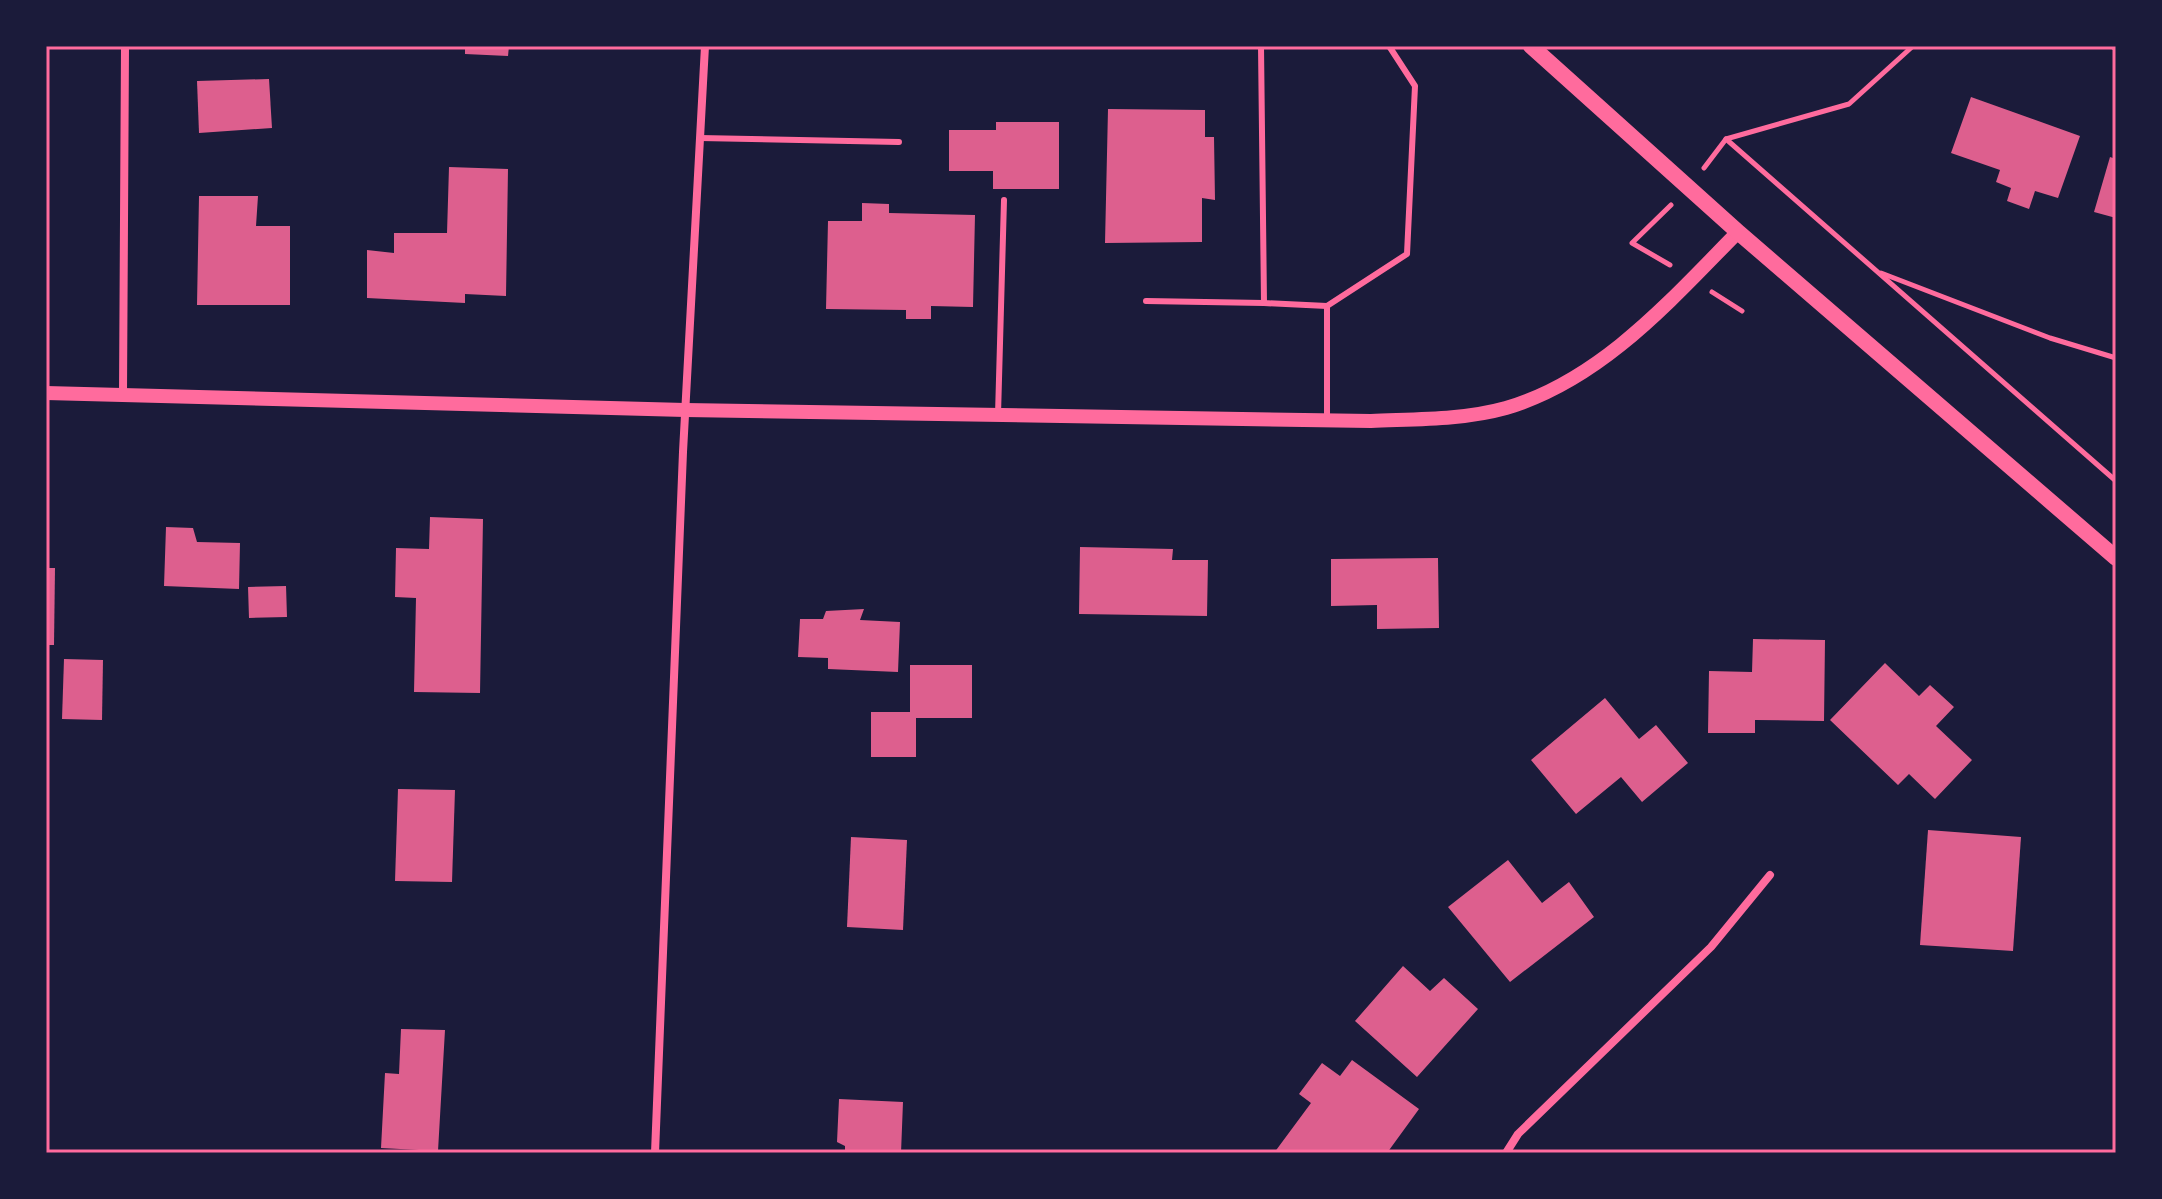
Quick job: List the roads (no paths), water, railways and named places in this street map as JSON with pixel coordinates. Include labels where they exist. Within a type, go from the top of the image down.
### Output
[{"type":"main road","points":[[1531,46],[1738,232],[2116,558]]},
{"type":"street","points":[[123,394],[125,46]]},
{"type":"street","points":[[655,1153],[685,410],[705,46]]},
{"type":"street","points":[[46,393],[685,410],[1327,420],[1463,416],[1505,408],[1543,394],[1600,362],[1738,232]]},
{"type":"street","points":[[1506,1153],[1518,1134],[1711,947],[1770,875]]},
{"type":"lane","points":[[1246,46],[1261,46],[1264,303]]},
{"type":"lane","points":[[1146,301],[1327,306],[1407,254],[1415,86],[1389,46]]},
{"type":"lane","points":[[700,138],[899,142]]},
{"type":"lane","points":[[998,415],[1004,200]]},
{"type":"lane","points":[[1327,306],[1327,420]]}]
